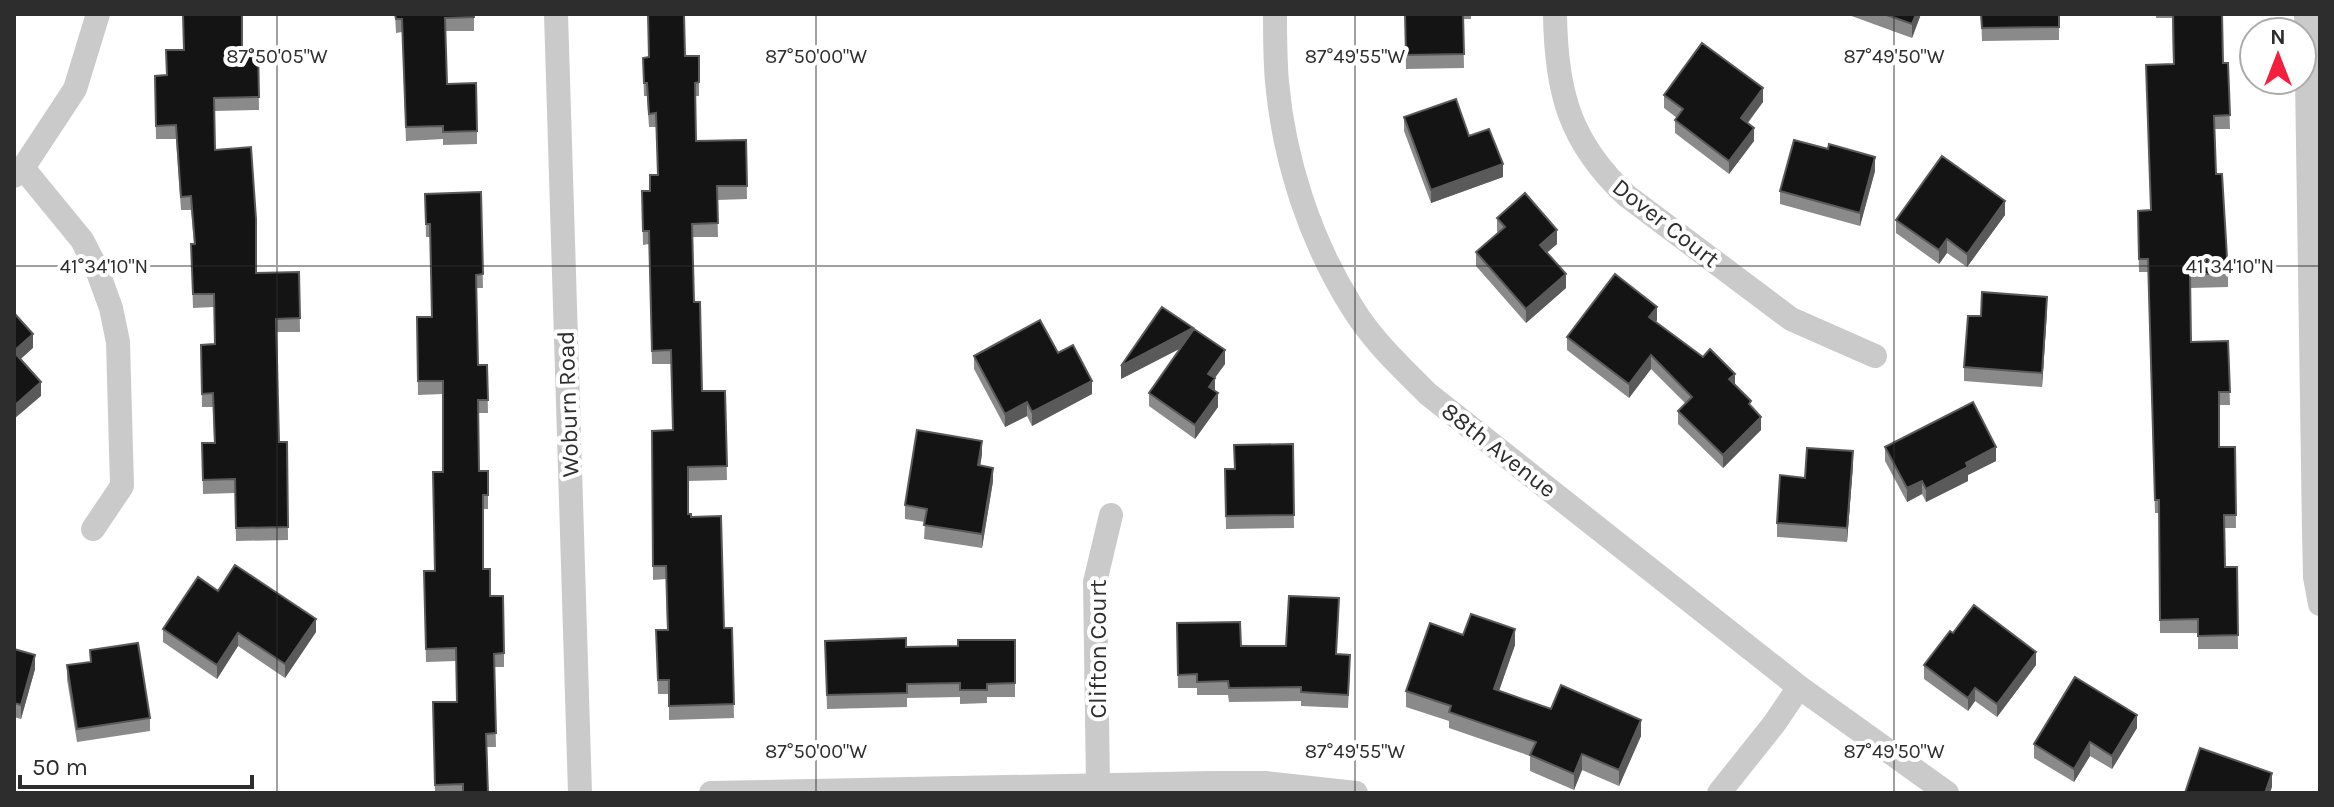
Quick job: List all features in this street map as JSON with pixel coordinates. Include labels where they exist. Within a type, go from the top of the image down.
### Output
[{"type":"street","points":[[93,529],[122,486],[118,342],[111,308],[82,240],[18,172],[75,89],[98,14]]},
{"type":"street","name":"Woburn Road","points":[[556,14],[580,793]]},
{"type":"street","name":"88th Avenue","points":[[1275,14],[1277,82],[1294,178],[1317,240],[1352,308],[1380,344],[1428,394],[1799,687],[1947,793]]},
{"type":"street","name":"Dover Court","points":[[1555,14],[1556,59],[1564,101],[1580,140],[1608,178],[1627,196],[1791,319],[1875,356]]},
{"type":"street","points":[[2306,14],[2315,577],[2320,604]]},
{"type":"street","name":"Clifton Court","points":[[1098,785],[1095,582],[1111,515]]},
{"type":"street","points":[[1719,793],[1799,687]]},
{"type":"street","points":[[711,793],[1265,783],[1356,793]]},
{"type":"building","points":[[183,14],[242,14],[242,48],[258,48],[259,97],[214,98],[215,150],[251,147],[256,273],[299,272],[300,318],[276,319],[279,442],[287,442],[288,527],[236,528],[235,479],[203,480],[202,443],[215,443],[213,393],[202,394],[201,345],[215,344],[214,294],[193,294],[191,244],[195,244],[191,196],[181,197],[176,125],[156,126],[155,76],[167,75],[166,50],[184,50]]},
{"type":"building","points":[[395,14],[474,14],[474,17],[445,18],[447,84],[476,83],[477,131],[443,132],[443,126],[406,127],[402,19],[396,19]]},
{"type":"building","points":[[648,14],[684,14],[685,56],[699,56],[699,82],[695,83],[696,141],[746,140],[747,186],[717,186],[718,223],[692,224],[694,302],[700,302],[702,391],[725,391],[727,466],[688,467],[688,514],[691,517],[721,516],[724,628],[732,628],[734,704],[669,706],[669,680],[658,680],[656,630],[668,630],[666,566],[653,566],[652,431],[673,430],[671,350],[652,351],[649,231],[643,231],[642,191],[650,191],[650,175],[658,175],[656,113],[649,114],[647,83],[644,83],[643,58],[649,57]]},
{"type":"building","points":[[1405,14],[1463,14],[1464,54],[1406,55]]},
{"type":"building","points":[[1884,14],[1916,14],[1912,24]]},
{"type":"building","points":[[1981,14],[2059,14],[2059,27],[1982,28]]},
{"type":"building","points":[[2173,14],[2222,14],[2223,63],[2228,63],[2230,115],[2214,116],[2216,174],[2222,174],[2228,274],[2190,274],[2191,342],[2228,341],[2230,392],[2219,392],[2219,447],[2235,447],[2236,515],[2224,515],[2225,567],[2237,567],[2238,635],[2198,636],[2198,619],[2160,620],[2159,500],[2155,500],[2148,259],[2139,259],[2138,211],[2151,210],[2146,65],[2174,64]]},
{"type":"building","points":[[1702,43],[1763,88],[1741,118],[1754,128],[1729,161],[1675,120],[1683,109],[1664,95]]},
{"type":"building","points":[[1456,99],[1469,136],[1489,129],[1503,164],[1431,190],[1404,117]]},
{"type":"building","points":[[1794,140],[1828,149],[1829,144],[1875,157],[1860,213],[1780,191]]},
{"type":"building","points":[[1942,156],[2005,201],[1967,254],[1947,239],[1939,250],[1896,220]]},
{"type":"building","points":[[481,192],[483,274],[476,275],[478,365],[487,365],[488,400],[478,400],[479,471],[488,471],[488,495],[483,495],[483,569],[490,569],[490,596],[503,596],[504,653],[494,654],[496,733],[486,734],[488,793],[463,793],[463,784],[435,785],[433,702],[457,702],[456,648],[426,649],[424,571],[435,571],[433,472],[443,472],[443,381],[418,381],[417,317],[432,317],[430,224],[426,224],[425,194]]},
{"type":"building","points":[[1525,193],[1557,230],[1540,245],[1566,274],[1526,309],[1476,252],[1505,227],[1497,218]]},
{"type":"building","points":[[1615,274],[1657,307],[1649,317],[1703,357],[1710,349],[1735,374],[1729,379],[1751,401],[1749,404],[1761,417],[1723,455],[1678,411],[1692,397],[1651,355],[1629,384],[1567,337]]},
{"type":"building","points":[[1982,292],[2047,297],[2042,373],[1964,367],[1968,316],[1981,316]]},
{"type":"building","points":[[1162,307],[1193,328],[1121,366]]},
{"type":"building","points":[[14,313],[33,334],[14,351]]},
{"type":"building","points":[[1040,320],[1058,353],[1073,345],[1092,381],[1032,412],[1027,402],[1005,414],[974,356]]},
{"type":"building","points":[[1194,329],[1225,350],[1208,374],[1215,378],[1209,387],[1218,393],[1195,425],[1149,393]]},
{"type":"building","points":[[14,352],[41,382],[14,406]]},
{"type":"building","points":[[1973,402],[1996,447],[1966,463],[1968,467],[1926,489],[1922,481],[1907,488],[1885,447]]},
{"type":"building","points":[[917,430],[982,441],[978,465],[993,468],[982,534],[924,525],[927,509],[905,505]]},
{"type":"building","points":[[1293,444],[1294,515],[1226,516],[1225,469],[1235,469],[1234,445]]},
{"type":"building","points":[[1807,448],[1853,451],[1847,528],[1777,523],[1780,475],[1805,478]]},
{"type":"building","points":[[235,565],[316,619],[285,664],[238,633],[217,665],[163,629],[198,577],[218,591]]},
{"type":"building","points":[[1289,596],[1339,598],[1336,654],[1350,655],[1348,695],[1301,692],[1301,687],[1229,688],[1228,681],[1197,682],[1197,674],[1178,675],[1177,623],[1240,622],[1241,646],[1286,646]]},
{"type":"building","points":[[1974,605],[2036,652],[1997,704],[1975,688],[1968,698],[1924,665]]},
{"type":"building","points":[[1471,614],[1515,629],[1494,689],[1551,709],[1561,685],[1641,720],[1619,770],[1582,754],[1574,774],[1530,755],[1536,742],[1449,712],[1451,706],[1406,691],[1430,623],[1463,635]]},
{"type":"building","points":[[906,638],[906,647],[958,646],[958,640],[1015,640],[1015,683],[987,684],[987,690],[960,690],[960,683],[907,684],[907,693],[827,695],[825,641]]},
{"type":"building","points":[[138,643],[150,718],[77,729],[67,665],[91,662],[90,650]]},
{"type":"building","points":[[14,649],[35,655],[21,705],[14,703]]},
{"type":"building","points":[[2075,677],[2137,715],[2112,756],[2090,742],[2074,769],[2034,744]]},
{"type":"building","points":[[2200,748],[2272,773],[2265,793],[2185,793]]}]
